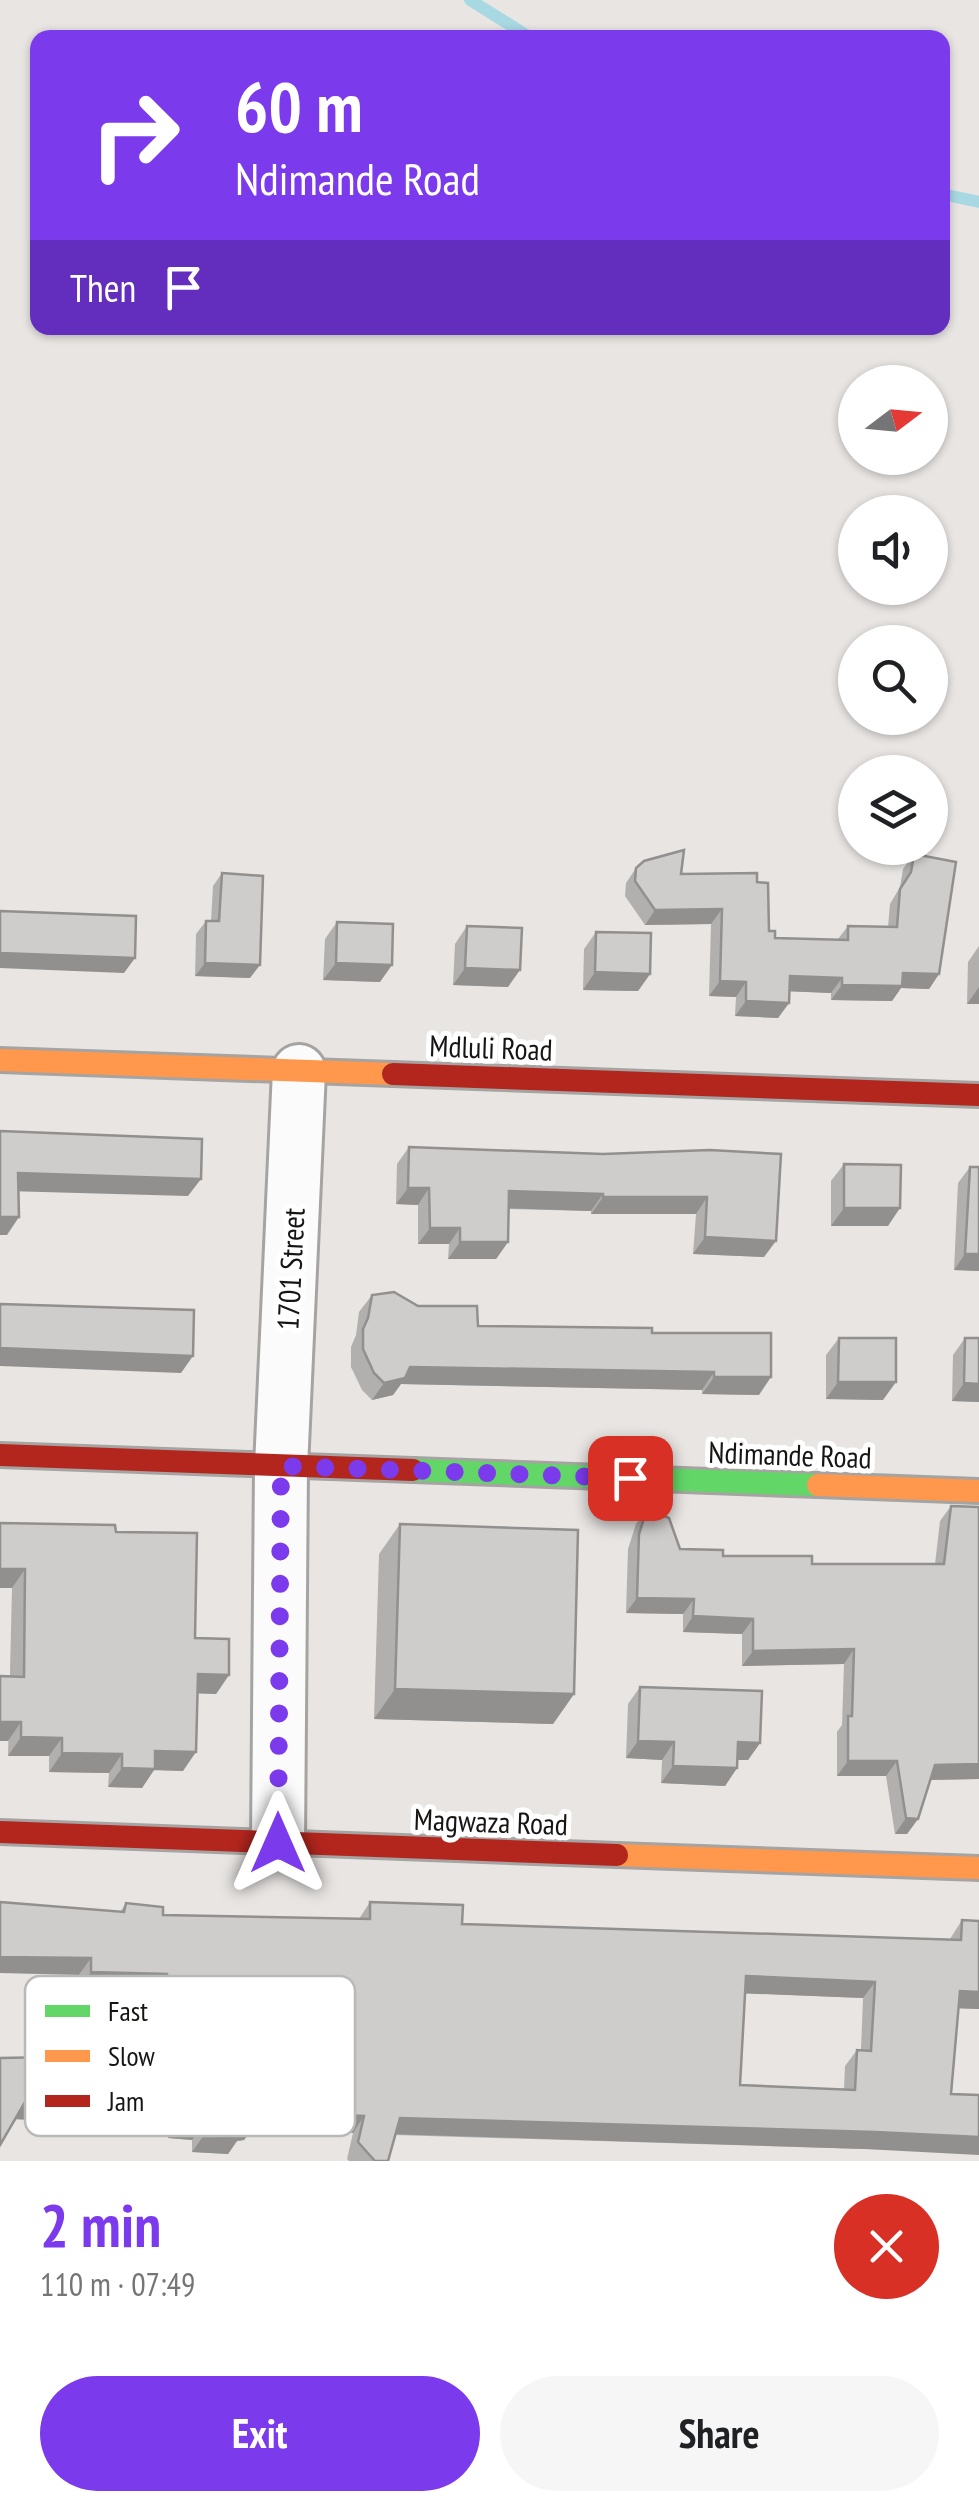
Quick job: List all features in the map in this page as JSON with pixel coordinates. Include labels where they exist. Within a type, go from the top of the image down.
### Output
[{"type":"street","name":"Mdluli Road","points":[[0,1060],[979,1095]]},
{"type":"street","name":"1701 Street","points":[[278,1843],[281,1466],[299,1071]]},
{"type":"street","name":"Ndimande Road","points":[[0,1455],[979,1491]]},
{"type":"street","name":"Magwaza Road","points":[[0,1832],[979,1868]]},
{"type":"building","points":[[684,850],[681,874],[757,873],[757,882],[768,883],[769,931],[775,931],[775,938],[848,940],[848,926],[897,927],[900,889],[912,865],[956,862],[939,974],[903,973],[902,986],[842,985],[842,978],[790,976],[789,1003],[746,1001],[746,982],[720,981],[722,909],[655,910],[635,881],[636,868],[644,861]]},
{"type":"building","points":[[222,873],[263,876],[260,965],[205,963],[206,921],[219,921]]},
{"type":"building","points":[[0,911],[136,916],[135,958],[0,953]]},
{"type":"building","points":[[337,922],[393,924],[392,965],[336,963]]},
{"type":"building","points":[[467,926],[522,928],[520,970],[465,968]]},
{"type":"building","points":[[596,932],[651,933],[650,974],[595,972]]},
{"type":"building","points":[[0,1131],[202,1139],[201,1179],[18,1173],[19,1217],[0,1217]]},
{"type":"building","points":[[409,1147],[603,1154],[710,1150],[781,1154],[776,1241],[705,1237],[707,1197],[603,1197],[509,1191],[508,1242],[460,1242],[460,1228],[430,1228],[429,1188],[408,1188]]},
{"type":"building","points":[[844,1164],[901,1165],[900,1208],[844,1208]]},
{"type":"building","points":[[970,1167],[979,1167],[979,1254],[965,1254]]},
{"type":"building","points":[[394,1292],[418,1306],[477,1306],[478,1326],[771,1333],[771,1377],[714,1377],[714,1372],[410,1367],[405,1378],[384,1383],[374,1373],[363,1349],[363,1329],[372,1295]]},
{"type":"building","points":[[0,1304],[194,1310],[193,1356],[0,1348]]},
{"type":"building","points":[[839,1338],[896,1338],[896,1382],[838,1382]]},
{"type":"building","points":[[965,1338],[979,1338],[979,1384],[964,1383]]},
{"type":"building","points":[[951,1506],[979,1507],[979,1764],[935,1765],[918,1819],[906,1818],[897,1761],[848,1761],[854,1649],[753,1651],[753,1619],[693,1616],[694,1599],[637,1598],[639,1534],[647,1509],[669,1518],[680,1549],[723,1550],[723,1556],[812,1556],[812,1564],[944,1564]]},
{"type":"building","points":[[0,1523],[115,1525],[116,1532],[197,1533],[195,1638],[229,1639],[229,1675],[198,1674],[196,1752],[155,1751],[155,1769],[122,1768],[122,1754],[62,1753],[62,1738],[21,1737],[21,1722],[0,1722],[0,1676],[24,1677],[25,1569],[0,1569]]},
{"type":"building","points":[[400,1524],[578,1530],[574,1694],[395,1689]]},
{"type":"building","points":[[640,1687],[762,1691],[760,1743],[738,1742],[737,1768],[673,1766],[674,1742],[638,1741]]},
{"type":"building","points":[[0,1902],[124,1912],[126,1903],[163,1907],[163,1915],[370,1919],[370,1902],[463,1905],[462,1924],[961,1940],[962,1920],[979,1921],[979,1992],[960,1991],[951,2094],[979,2095],[979,2137],[400,2118],[388,2161],[375,2161],[358,2142],[364,2116],[355,2116],[355,1976],[91,1972],[91,1958],[0,1957]],"holes":[[[746,1976],[875,1982],[871,2051],[857,2050],[855,2090],[740,2085]]]},
{"type":"building","points":[[0,2058],[25,2058],[25,2102],[0,2145]]},
{"type":"waterway","points":[[470,0],[518,30]]},
{"type":"waterway","points":[[950,196],[979,202]]},
{"type":"traffic: fast","points":[[413,1470],[818,1485]]},
{"type":"traffic: slow","points":[[0,1060],[393,1074]]},
{"type":"traffic: slow","points":[[818,1485],[979,1491]]},
{"type":"traffic: slow","points":[[617,1855],[979,1868]]},
{"type":"traffic: jam","points":[[393,1074],[979,1095]]},
{"type":"traffic: jam","points":[[0,1455],[413,1470]]},
{"type":"traffic: jam","points":[[0,1832],[617,1855]]},
{"type":"route","points":[[278,1843],[281,1466],[630,1478]]}]
